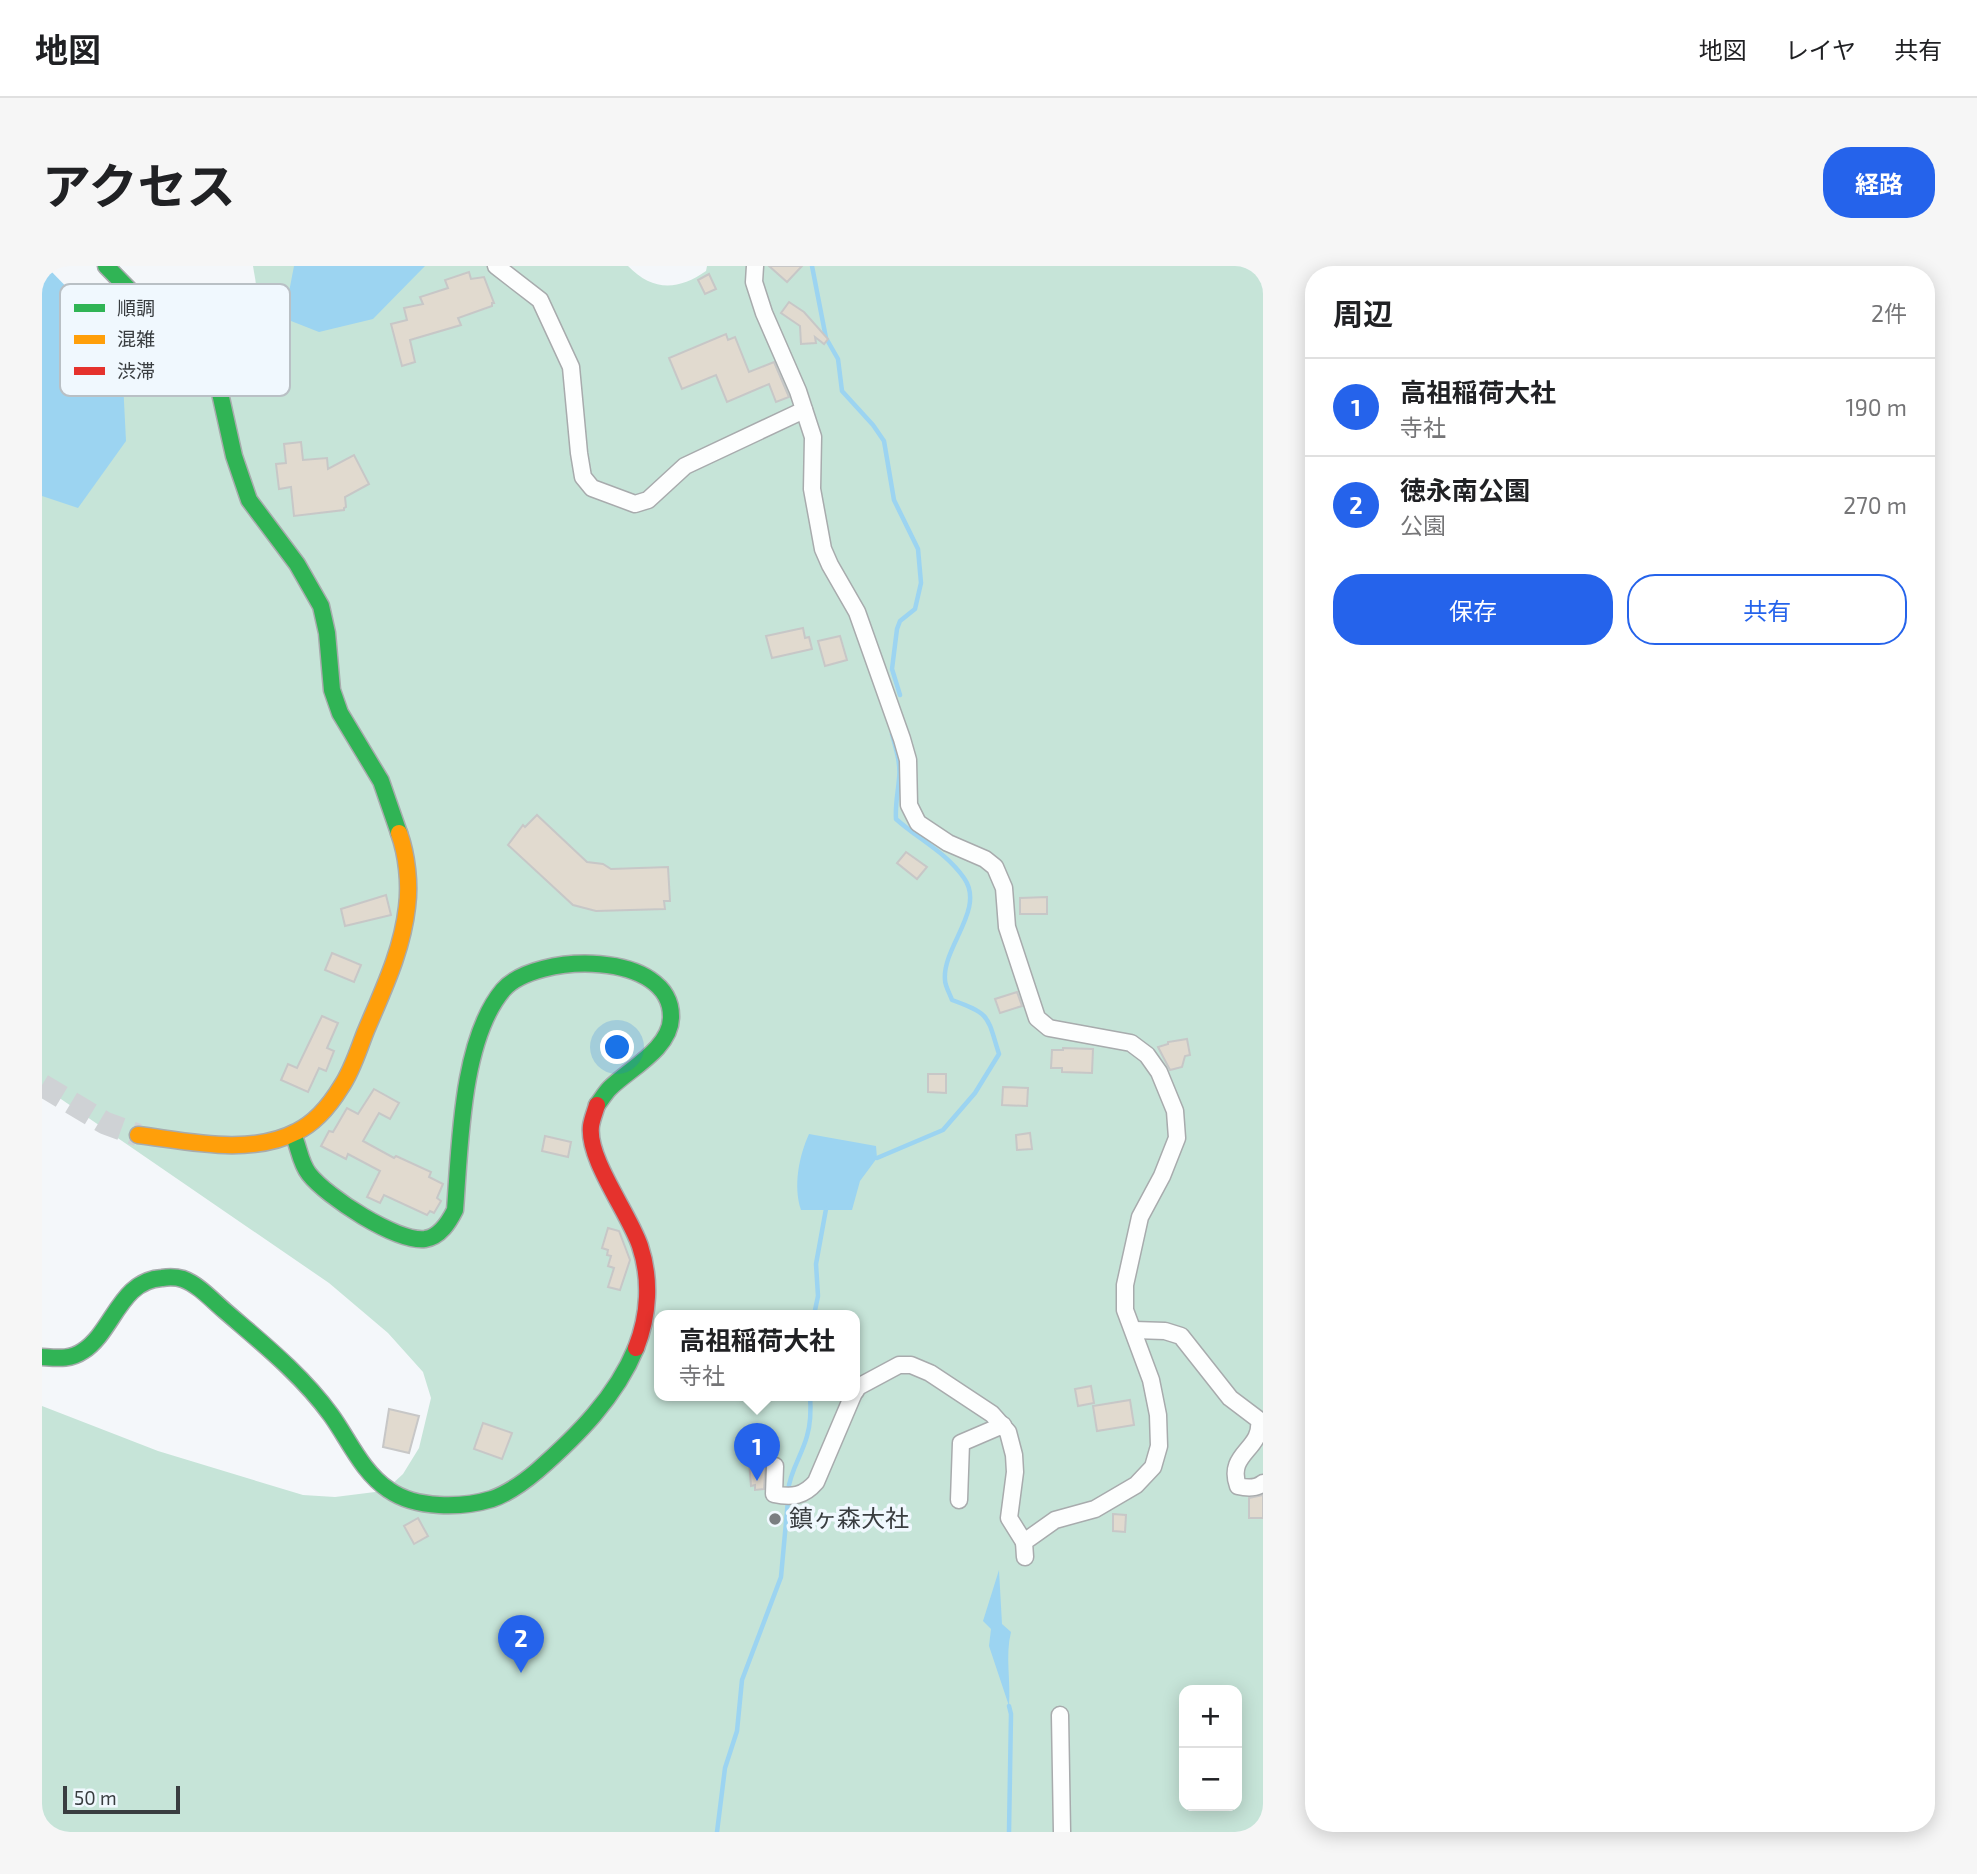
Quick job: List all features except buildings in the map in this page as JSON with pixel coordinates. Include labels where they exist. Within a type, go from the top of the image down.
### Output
[{"type":"street","points":[[106,266],[124,284]]},
{"type":"street","points":[[496,266],[540,300],[571,367],[583,477],[592,488],[635,504],[648,500],[685,466],[804,410]]},
{"type":"street","points":[[755,266],[754,282],[764,313],[813,437],[815,453],[812,489],[823,549],[857,612],[902,739],[908,760],[909,805],[918,823],[948,843],[985,859],[995,867],[1004,888],[1007,927],[1037,1018],[1049,1028],[1131,1043],[1147,1055],[1159,1072],[1175,1111],[1177,1138],[1162,1176],[1140,1217],[1125,1285],[1125,1310],[1151,1380],[1158,1415],[1159,1446],[1153,1466],[1136,1485],[1095,1509],[1055,1520],[1025,1550],[1009,1518],[1015,1472],[1014,1455],[1008,1432],[992,1414],[930,1373],[911,1365],[900,1365],[860,1386]]},
{"type":"street","points":[[138,1135],[204,1143],[257,1143],[293,1134],[333,1102],[344,1083],[398,955],[405,927],[408,886],[402,841],[381,781],[340,713],[332,690],[327,633],[321,606],[297,564],[249,500],[234,456],[221,396]]},
{"type":"street","points":[[42,1357],[66,1360],[83,1352],[95,1342],[124,1298],[136,1286],[150,1279],[173,1276],[191,1282],[271,1349],[326,1409],[371,1474],[389,1491],[400,1497],[436,1504],[486,1501],[504,1495],[540,1468],[589,1423],[604,1404],[628,1365],[644,1328],[648,1299],[644,1259],[624,1209],[596,1152],[591,1138],[591,1123],[594,1109],[608,1088],[661,1044],[669,1033],[671,1011],[663,990],[639,975],[618,967],[599,964],[533,971],[509,983],[496,998],[471,1056],[463,1100],[455,1210],[446,1227],[435,1236],[422,1240],[391,1231],[367,1218],[320,1185],[302,1160],[299,1144],[293,1134]]},
{"type":"street","points":[[1134,1330],[1165,1331],[1181,1336],[1230,1398],[1259,1420],[1257,1439],[1238,1459],[1235,1478],[1238,1486],[1245,1488],[1263,1483]]},
{"type":"street","points":[[775,1466],[774,1494],[797,1496],[808,1491],[816,1482],[851,1401]]},
{"type":"street","points":[[959,1500],[961,1443],[1003,1425]]},
{"type":"street","points":[[1060,1715],[1062,1832]]},
{"type":"green space","points":[[253,266],[628,266],[646,280],[656,284],[675,285],[696,278],[706,271],[707,266],[1263,266],[1263,1832],[42,1832],[42,1406],[158,1451],[303,1495],[335,1497],[375,1492],[390,1486],[403,1474],[419,1448],[431,1398],[423,1372],[388,1333],[329,1283],[42,1086],[42,432],[92,396],[290,396],[290,284],[256,284]]},
{"type":"water","points":[[42,266],[46,266],[64,284],[60,284],[60,396],[124,396],[126,441],[78,508],[42,496]]},
{"type":"water","points":[[294,266],[425,266],[373,319],[319,332],[291,321],[290,287]]},
{"type":"water","points":[[809,1134],[876,1146],[877,1158],[860,1181],[852,1210],[801,1210],[797,1191],[798,1171]]},
{"type":"water","points":[[999,1570],[1002,1624],[1011,1632],[1008,1650],[1009,1706],[989,1646],[991,1629],[983,1621]]},
{"type":"waterway","points":[[812,266],[826,338],[838,359],[842,391],[884,441],[894,500],[918,549],[921,583],[915,609],[900,621],[897,629],[892,669],[900,695]]},
{"type":"waterway","points":[[877,1158],[943,1130],[975,1093],[999,1054],[986,1018],[974,1009],[952,1000],[946,985],[946,967],[967,915],[969,890],[964,878],[949,861],[896,819],[899,768],[892,734]]},
{"type":"waterway","points":[[815,1310],[818,1296],[816,1264],[826,1209]]},
{"type":"waterway","points":[[788,1491],[808,1431],[810,1401]]},
{"type":"waterway","points":[[717,1832],[725,1768],[737,1731],[742,1680],[781,1577],[788,1500]]},
{"type":"waterway","points":[[1009,1706],[1009,1832]]},
{"type":"tunnel","points":[[42,1085],[105,1123],[138,1135]]},
{"type":"traffic: fast","points":[[106,266],[124,284]]},
{"type":"traffic: fast","points":[[221,396],[234,456],[249,500],[297,564],[321,606],[327,633],[332,690],[340,713],[381,781],[399,833]]},
{"type":"traffic: fast","points":[[293,1134],[309,1174],[346,1205],[380,1226],[412,1238],[430,1238],[440,1232],[455,1210],[465,1095],[478,1037],[489,1011],[503,990],[520,978],[543,969],[571,964],[600,964],[627,969],[650,980],[666,996],[671,1018],[669,1029],[656,1049],[610,1088],[597,1105]]},
{"type":"traffic: fast","points":[[42,1357],[68,1357],[83,1351],[102,1332],[126,1297],[148,1281],[167,1277],[183,1279],[205,1293],[267,1347],[320,1400],[379,1483],[412,1501],[453,1505],[498,1497],[537,1471],[594,1415],[618,1383],[636,1348]]},
{"type":"traffic: slow","points":[[138,1135],[218,1145],[259,1143],[296,1132],[310,1124],[327,1107],[352,1068],[401,940],[408,889],[406,860],[399,833]]},
{"type":"traffic: jam","points":[[597,1105],[591,1126],[595,1154],[635,1233],[646,1271],[646,1310],[636,1348]]},
{"type":"place","name":"高祖稲荷大社","points":[[757,1481]]},
{"type":"place","name":"鎮ヶ森大社","points":[[775,1519]]},
{"type":"place","name":"徳永南公園","points":[[521,1673]]}]
